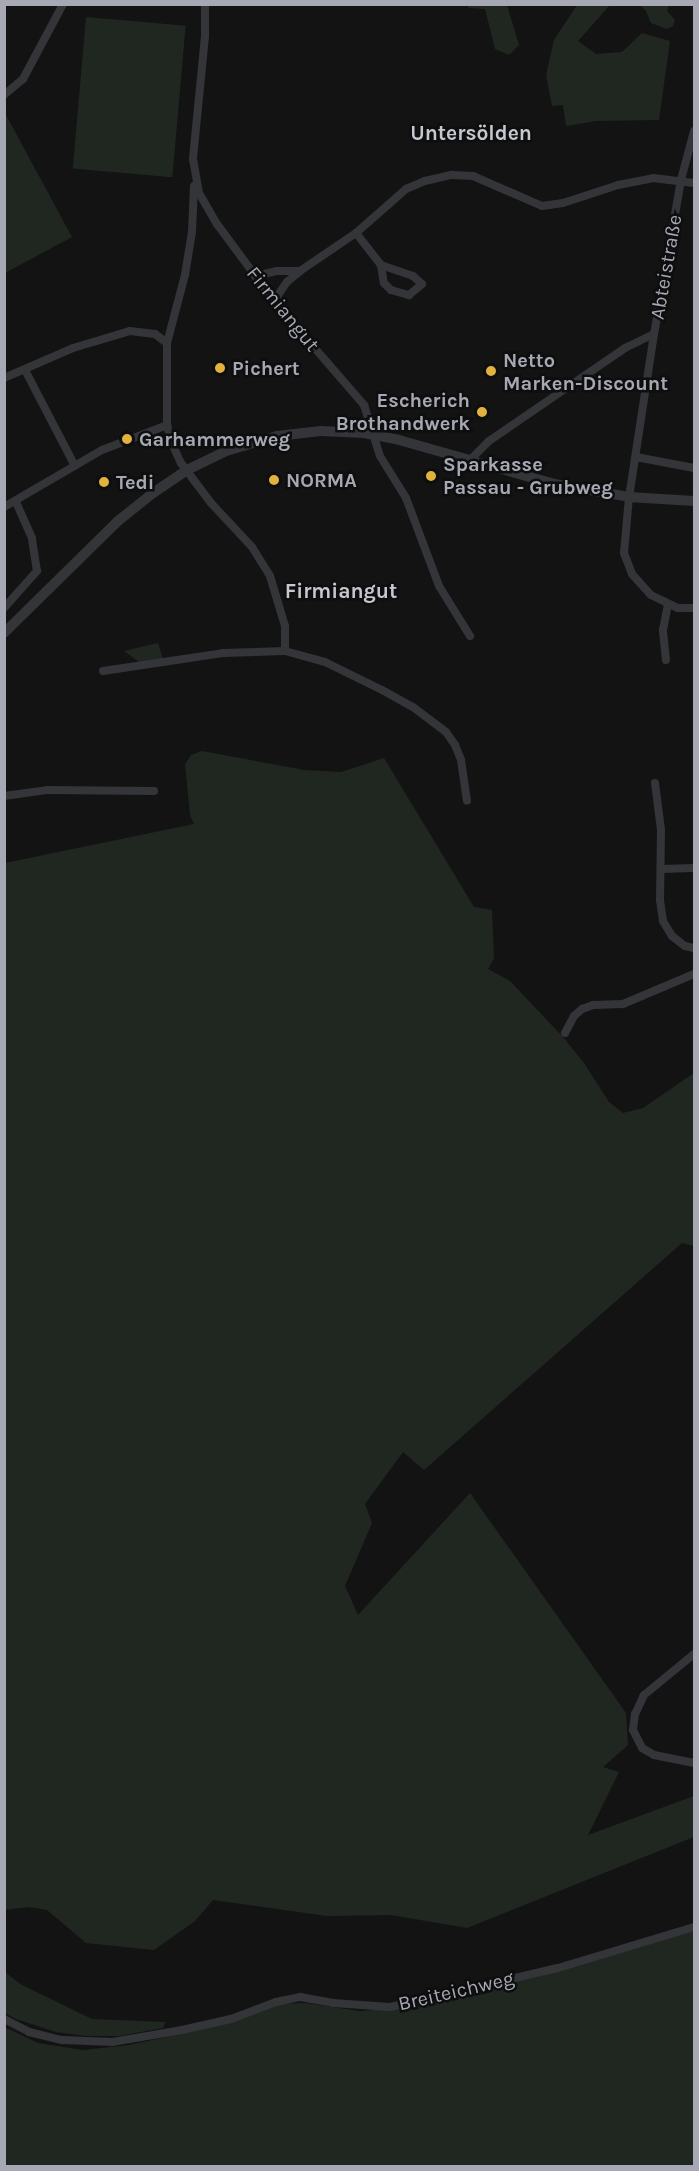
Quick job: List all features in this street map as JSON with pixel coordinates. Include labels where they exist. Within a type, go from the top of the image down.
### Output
[{"type":"street","points":[[4,95],[23,79],[63,4]]},
{"type":"street","name":"Firmiangut","points":[[205,4],[205,36],[195,121],[192,232],[185,275],[167,343],[167,425],[177,456],[211,503],[252,547],[270,576],[285,626],[285,651]]},
{"type":"street","name":"Abteistraße","points":[[668,604],[640,585],[624,553],[628,497],[654,334],[681,180],[694,130]]},
{"type":"street","points":[[274,301],[287,282],[356,233],[406,189],[453,175],[473,176],[542,206],[562,203],[632,181],[653,178],[694,183]]},
{"type":"street","name":"Firmiangut","points":[[195,180],[206,206],[255,276],[364,405],[380,456],[406,498],[446,601],[470,636]]},
{"type":"street","points":[[356,233],[381,265],[384,283],[391,290],[409,295],[422,284],[413,276],[381,265]]},
{"type":"street","points":[[255,276],[276,271],[300,272]]},
{"type":"street","points":[[4,378],[73,348],[130,331],[155,334],[167,343]]},
{"type":"street","name":"Abteistraße","points":[[470,460],[489,441],[556,395],[625,348],[654,334]]},
{"type":"street","points":[[25,370],[75,466]]},
{"type":"street","points":[[4,507],[102,450],[167,425]]},
{"type":"street","points":[[4,633],[118,521],[153,493],[187,470],[226,451],[277,436],[321,431],[373,435],[554,484],[628,497],[694,501]]},
{"type":"street","points":[[636,457],[694,468]]},
{"type":"street","points":[[4,608],[28,584],[37,571],[34,546],[16,502]]},
{"type":"street","points":[[666,660],[663,630],[668,604],[678,608],[694,608]]},
{"type":"street","points":[[103,671],[223,653],[285,651],[324,662],[355,674],[412,707],[446,732],[461,760],[467,801]]},
{"type":"street","points":[[656,783],[662,869],[660,900],[663,921],[672,936],[685,946],[694,948]]},
{"type":"street","points":[[4,796],[47,790],[154,792]]},
{"type":"street","points":[[662,869],[694,868]]},
{"type":"street","points":[[565,1033],[574,1016],[582,1009],[593,1005],[623,1004],[694,974]]},
{"type":"street","points":[[694,1654],[644,1695],[635,1714],[633,1730],[642,1748],[654,1755],[694,1763]]},
{"type":"street","name":"Breiteichweg","points":[[4,2019],[29,2032],[62,2040],[112,2042],[231,2019],[276,2002],[300,1997],[333,2003],[390,2007],[558,1968],[694,1927]]},
{"type":"shaded area","points":[[467,5],[507,5],[519,45],[509,55],[495,49],[485,9],[469,8]]},
{"type":"shaded area","points":[[577,5],[610,5],[578,41],[596,54],[622,52],[642,33],[670,41],[659,120],[596,121],[566,126],[563,105],[552,106],[546,75],[554,40]]},
{"type":"shaded area","points":[[640,5],[669,5],[667,11],[675,20],[673,26],[667,29],[651,23],[646,11]]},
{"type":"shaded area","points":[[86,17],[186,26],[172,177],[73,168]]},
{"type":"shaded area","points":[[6,115],[72,237],[5,273],[4,116]]},
{"type":"shaded area","points":[[158,643],[163,659],[139,662],[124,651]]},
{"type":"shaded area","points":[[202,751],[304,770],[341,772],[384,758],[474,907],[492,910],[494,958],[488,969],[510,981],[563,1037],[584,1063],[609,1102],[623,1113],[643,1108],[694,1073],[694,1246],[682,1243],[424,1470],[403,1452],[365,1504],[372,1523],[345,1586],[358,1615],[470,1493],[626,1713],[628,1745],[603,1767],[619,1772],[588,1835],[694,1796],[694,1837],[467,1928],[391,1915],[327,1916],[213,1900],[195,1921],[154,1950],[86,1943],[47,1910],[29,1907],[5,1910],[5,863],[194,824],[190,815],[185,764],[191,755]]},
{"type":"shaded area","points":[[694,1931],[694,2166],[5,2166],[4,2027],[38,2043],[83,2050],[129,2045],[204,2029],[278,2004],[306,2003],[359,2011],[401,2008],[610,1951]]},
{"type":"shaded area","points":[[5,1972],[20,1984],[92,2019],[165,2022],[163,2028],[119,2036],[86,2036],[56,2032],[16,2019],[5,2013]]},
{"type":"place","name":"Pichert","points":[[220,368]]},
{"type":"place","name":"Netto Marken-Discount","points":[[491,371]]},
{"type":"place","name":"Escherich Brothandwerk","points":[[482,412]]},
{"type":"place","name":"Garhammerweg","points":[[127,439]]},
{"type":"place","name":"Sparkasse Passau - Grubweg","points":[[431,476]]},
{"type":"place","name":"NORMA","points":[[274,480]]},
{"type":"place","name":"Tedi","points":[[104,482]]},
{"type":"district","name":"Untersölden","points":[[471,133]]},
{"type":"district","name":"Firmiangut","points":[[341,591]]}]
